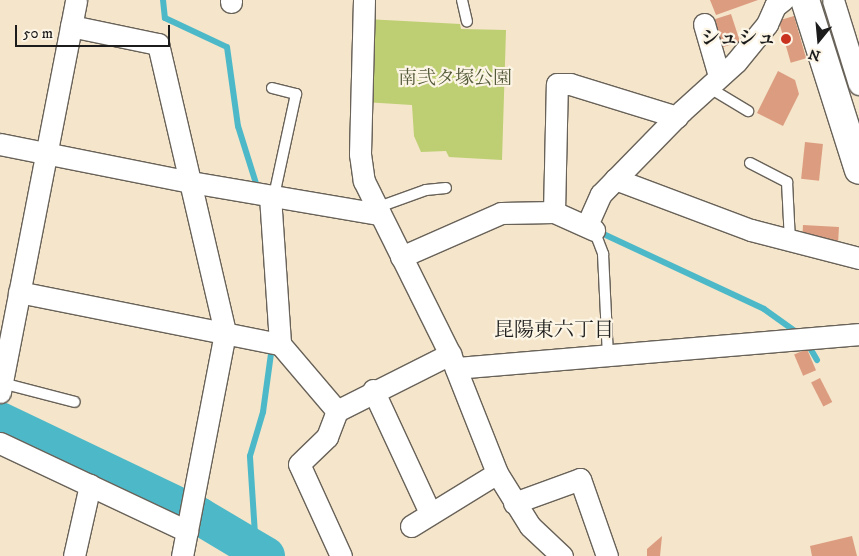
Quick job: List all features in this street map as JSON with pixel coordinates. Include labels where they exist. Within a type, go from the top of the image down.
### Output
[{"type":"main road","points":[[805,0],[859,170]]},
{"type":"street","points":[[1,387],[76,0]]},
{"type":"street","points":[[364,0],[360,154],[362,175],[377,211],[453,361],[497,473],[514,504],[530,526],[562,556]]},
{"type":"street","points":[[400,257],[501,213],[554,212],[591,227],[601,194],[714,81],[736,62],[767,24],[775,6],[784,0]]},
{"type":"street","points":[[833,0],[859,84]]},
{"type":"street","points":[[704,24],[714,81]]},
{"type":"street","points":[[70,26],[158,44],[225,334],[182,556]]},
{"type":"street","points":[[554,212],[556,84],[570,84],[677,118]]},
{"type":"street","points":[[0,144],[191,182],[377,211]]},
{"type":"street","points":[[615,179],[790,241],[859,258]]},
{"type":"street","points":[[272,196],[280,344],[337,411]]},
{"type":"street","points":[[19,292],[280,344]]},
{"type":"street","points":[[341,556],[299,464],[327,437],[337,411],[372,390],[453,361],[608,356],[859,334]]},
{"type":"street","points":[[372,390],[430,513]]},
{"type":"street","points":[[0,443],[90,485],[189,519]]},
{"type":"street","points":[[411,526],[497,473]]},
{"type":"street","points":[[514,504],[580,479],[607,556]]},
{"type":"street","points":[[74,556],[90,485]]},
{"type":"lane","points":[[462,0],[466,21]]},
{"type":"lane","points":[[714,81],[748,111]]},
{"type":"lane","points":[[272,88],[296,94],[272,196]]},
{"type":"lane","points":[[750,163],[787,182],[790,241]]},
{"type":"lane","points":[[377,211],[426,190],[446,188]]},
{"type":"lane","points":[[591,227],[603,254],[608,356]]},
{"type":"lane","points":[[1,387],[75,402]]},
{"type":"green space","name":"南弐タ塚公園","points":[[366,19],[460,24],[461,29],[506,30],[502,160],[449,157],[446,151],[421,152],[414,136],[412,105],[364,102]]},
{"type":"building","points":[[710,0],[758,0],[716,15]]},
{"type":"building","points":[[731,14],[740,42],[722,47],[713,20]]},
{"type":"building","points":[[794,16],[806,58],[791,63],[779,20]]},
{"type":"building","points":[[778,71],[795,80],[799,94],[783,126],[757,113]]},
{"type":"building","points":[[805,142],[823,144],[819,181],[801,179]]},
{"type":"building","points":[[803,225],[839,227],[838,241],[802,239]]},
{"type":"building","points":[[807,349],[816,370],[803,376],[794,354]]},
{"type":"building","points":[[820,378],[832,402],[823,407],[811,383]]},
{"type":"building","points":[[662,536],[660,556],[647,556],[647,549]]},
{"type":"building","points":[[852,536],[857,556],[812,556],[810,546]]},
{"type":"waterway","points":[[163,0],[165,18],[227,47],[238,126],[258,190]]},
{"type":"waterway","points":[[597,231],[764,309],[799,334]]},
{"type":"waterway","points":[[806,341],[817,360]]},
{"type":"waterway","points":[[256,550],[250,456],[263,412],[272,346]]},
{"type":"waterway","points":[[0,421],[199,516],[266,556]]},
{"type":"place","name":"シュシュ","points":[[786,39]]},
{"type":"district","name":"昆陽東六丁目","points":[[554,330]]}]
